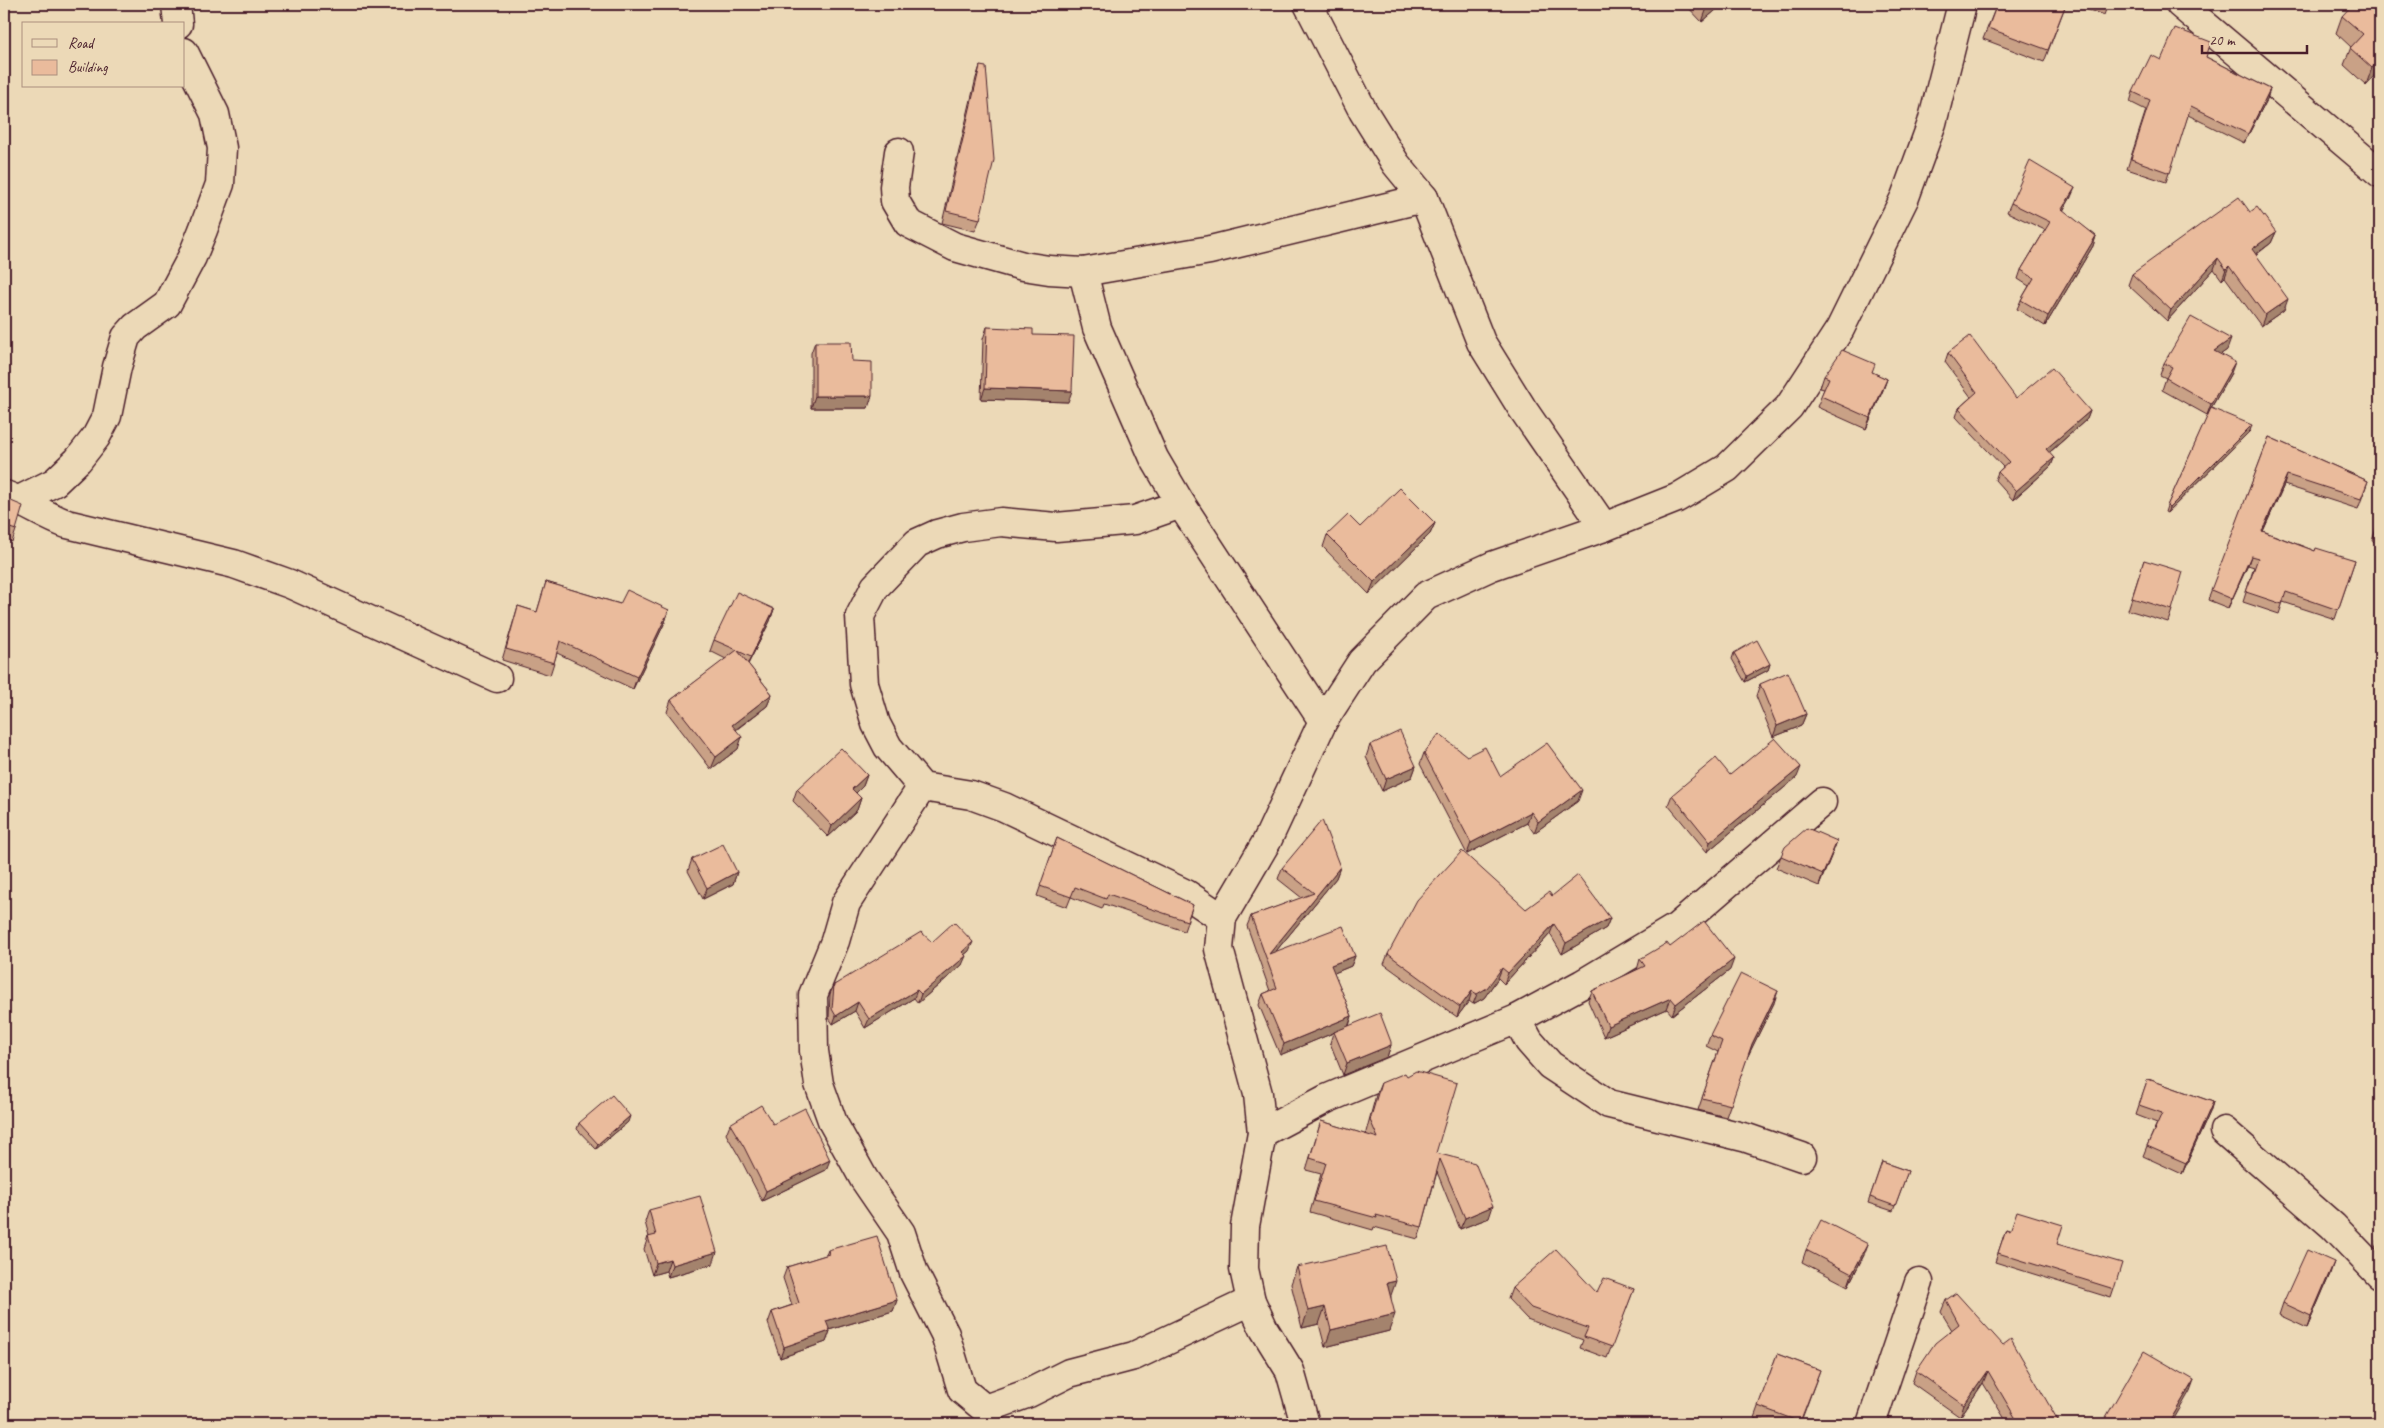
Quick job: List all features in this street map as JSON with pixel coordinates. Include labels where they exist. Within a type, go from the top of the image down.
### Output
[{"type":"street","points":[[176,4],[178,22]]},
{"type":"street","points":[[1308,4],[1363,111],[1396,164],[1424,198],[1481,342],[1522,408],[1604,526]]},
{"type":"street","points":[[1305,1424],[1290,1371],[1264,1329],[1251,1301],[1244,1268],[1246,1226],[1262,1132],[1258,1094],[1219,949],[1222,918],[1267,841],[1323,721],[1362,661],[1426,596],[1492,566],[1677,498],[1727,468],[1789,407],[1840,329],[1904,198],[1932,123],[1962,4]]},
{"type":"street","points":[[2180,4],[2380,173]]},
{"type":"street","points":[[11,497],[55,482],[78,460],[96,437],[107,416],[117,367],[126,337],[135,327],[166,304],[192,257],[204,230],[220,184],[222,148],[215,114],[185,54]]},
{"type":"street","points":[[899,152],[894,187],[895,201],[908,223],[918,230],[955,247],[1023,266],[1084,272],[1210,250],[1424,198]]},
{"type":"street","points":[[1084,272],[1097,328],[1154,458],[1181,504],[1323,721]]},
{"type":"street","points":[[11,497],[44,516],[67,524],[234,564],[271,577],[497,678]]},
{"type":"street","points":[[1181,504],[1136,520],[1056,528],[1001,522],[954,529],[917,543],[875,587],[860,616],[864,684],[876,724],[888,747],[922,787],[971,795],[1004,807],[1186,894],[1222,918]]},
{"type":"street","points":[[922,787],[846,903],[835,941],[813,995],[814,1050],[819,1084],[833,1123],[864,1179],[901,1233],[914,1273],[945,1334],[962,1390],[985,1409],[1029,1393],[1069,1373],[1134,1356],[1251,1301]]},
{"type":"street","points":[[1262,1132],[1326,1099],[1517,1019],[1582,984],[1677,927],[1822,802]]},
{"type":"street","points":[[1517,1019],[1529,1041],[1550,1065],[1609,1104],[1747,1138],[1802,1157]]},
{"type":"street","points":[[2224,1131],[2333,1226],[2380,1275]]},
{"type":"street","points":[[1871,1424],[1919,1282]]},
{"type":"building","points":[[1997,4],[2066,4],[2048,50],[1988,28]]},
{"type":"building","points":[[2353,4],[2380,4],[2380,59],[2372,68],[2350,48],[2363,34],[2342,16]]},
{"type":"building","points":[[2175,28],[2211,42],[2206,57],[2270,89],[2248,134],[2191,106],[2170,173],[2131,159],[2150,100],[2133,92],[2151,55],[2161,60]]},
{"type":"building","points":[[980,66],[986,67],[994,160],[980,219],[946,211]]},
{"type":"building","points":[[2030,161],[2075,188],[2062,209],[2096,236],[2048,316],[2021,300],[2034,278],[2021,270],[2050,222],[2011,203]]},
{"type":"building","points":[[2239,197],[2250,212],[2257,207],[2276,232],[2252,249],[2288,299],[2265,315],[2229,266],[2226,269],[2218,258],[2171,310],[2132,274]]},
{"type":"building","points":[[2191,317],[2231,339],[2214,351],[2235,362],[2211,404],[2166,378],[2172,367],[2164,363]]},
{"type":"building","points":[[987,327],[1033,329],[1033,335],[1074,336],[1072,391],[985,388]]},
{"type":"building","points":[[1970,336],[2016,398],[2052,368],[2090,411],[2046,449],[2054,458],[2016,491],[1998,472],[2009,462],[1959,408],[1977,392],[1948,353]]},
{"type":"building","points":[[815,342],[851,342],[852,361],[872,362],[872,396],[815,396]]},
{"type":"building","points":[[1842,350],[1875,364],[1872,372],[1887,379],[1870,418],[1821,396],[1829,378],[1824,376]]},
{"type":"building","points":[[2211,408],[2252,425],[2169,508],[2167,506]]},
{"type":"building","points":[[2269,437],[2368,481],[2361,499],[2287,475],[2262,531],[2315,551],[2316,548],[2355,560],[2338,610],[2286,592],[2282,604],[2246,592],[2258,558],[2251,556],[2232,599],[2211,590]]},
{"type":"building","points":[[1400,488],[1435,523],[1374,582],[1327,535],[1348,515],[1360,527]]},
{"type":"building","points":[[4,498],[23,506],[16,530],[4,526]]},
{"type":"building","points":[[2380,517],[2380,531],[2376,529]]},
{"type":"building","points":[[2144,560],[2183,572],[2172,610],[2132,598]]},
{"type":"building","points":[[546,582],[620,604],[627,590],[669,610],[637,677],[560,641],[554,663],[506,649],[518,606],[537,612]]},
{"type":"building","points":[[737,592],[774,609],[751,657],[738,651],[772,694],[732,725],[742,737],[716,757],[671,700],[737,650],[714,640]]},
{"type":"building","points":[[1757,640],[1770,664],[1747,676],[1734,653]]},
{"type":"building","points":[[1788,672],[1806,714],[1777,726],[1760,684]]},
{"type":"building","points":[[1400,731],[1416,766],[1386,779],[1370,745]]},
{"type":"building","points":[[1439,734],[1467,756],[1485,747],[1500,776],[1547,743],[1582,790],[1538,822],[1531,812],[1471,843],[1424,753]]},
{"type":"building","points":[[1775,738],[1801,767],[1710,842],[1672,795],[1716,758],[1730,775]]},
{"type":"building","points":[[841,748],[867,775],[852,789],[861,798],[832,826],[797,789]]},
{"type":"building","points":[[4,819],[10,821],[4,842]]},
{"type":"building","points":[[1322,820],[1340,867],[1269,954],[1343,926],[1355,956],[1331,965],[1352,1016],[1284,1044],[1263,994],[1277,988],[1251,916],[1314,893],[1282,868]]},
{"type":"building","points":[[1807,828],[1837,841],[1823,874],[1781,856],[1785,847]]},
{"type":"building","points":[[1057,838],[1193,905],[1187,921],[1108,894],[1106,899],[1075,887],[1071,897],[1040,886]]},
{"type":"building","points":[[723,844],[737,872],[707,888],[692,859]]},
{"type":"building","points":[[1462,851],[1526,909],[1549,892],[1552,896],[1578,875],[1610,918],[1566,943],[1554,924],[1508,973],[1502,968],[1487,988],[1477,994],[1472,991],[1460,1007],[1388,954],[1417,900]]},
{"type":"building","points":[[1704,921],[1734,959],[1676,1004],[1671,998],[1608,1026],[1592,991],[1645,966],[1640,959],[1667,943],[1670,947]]},
{"type":"building","points":[[954,922],[973,942],[962,952],[966,956],[921,994],[917,990],[869,1019],[858,1002],[836,1016],[832,1009],[834,985],[921,932],[932,942]]},
{"type":"building","points":[[1741,973],[1778,991],[1752,1044],[1731,1105],[1702,1098],[1722,1041],[1710,1035]]},
{"type":"building","points":[[1380,1013],[1391,1045],[1347,1063],[1334,1032]]},
{"type":"building","points":[[1416,1071],[1457,1083],[1436,1153],[1475,1163],[1493,1206],[1465,1218],[1440,1159],[1422,1227],[1376,1215],[1377,1218],[1314,1201],[1326,1163],[1310,1158],[1321,1121],[1378,1138],[1370,1120],[1381,1083],[1405,1073],[1407,1076]]},
{"type":"building","points":[[2148,1079],[2213,1102],[2186,1163],[2147,1146],[2162,1113],[2139,1105]]},
{"type":"building","points":[[612,1095],[630,1116],[598,1144],[579,1123]]},
{"type":"building","points":[[761,1105],[773,1124],[805,1108],[830,1160],[766,1191],[730,1124]]},
{"type":"building","points":[[1882,1162],[1908,1171],[1895,1206],[1870,1197]]},
{"type":"building","points":[[700,1196],[717,1252],[672,1265],[670,1259],[656,1263],[648,1237],[656,1235],[649,1210]]},
{"type":"building","points":[[2017,1211],[2063,1225],[2057,1244],[2122,1263],[2114,1289],[1998,1253],[2006,1229],[2010,1231]]},
{"type":"building","points":[[1821,1220],[1868,1244],[1852,1274],[1806,1250]]},
{"type":"building","points":[[877,1236],[897,1300],[826,1321],[830,1331],[784,1347],[772,1312],[799,1303],[787,1267],[829,1254],[828,1250]]},
{"type":"building","points":[[1387,1246],[1396,1281],[1387,1283],[1395,1314],[1331,1330],[1325,1307],[1308,1311],[1297,1267]]},
{"type":"building","points":[[1556,1249],[1597,1293],[1604,1278],[1634,1289],[1612,1347],[1584,1337],[1588,1328],[1531,1308],[1512,1288]]},
{"type":"building","points":[[2307,1250],[2334,1262],[2311,1316],[2283,1303]]},
{"type":"building","points":[[1956,1293],[2003,1345],[2011,1339],[2060,1424],[2019,1424],[1988,1371],[1964,1405],[1916,1371],[1935,1343],[1959,1324],[1946,1300]]},
{"type":"building","points":[[2144,1351],[2194,1380],[2168,1424],[2102,1424]]},
{"type":"building","points":[[1777,1354],[1820,1370],[1800,1422],[1758,1406]]}]
